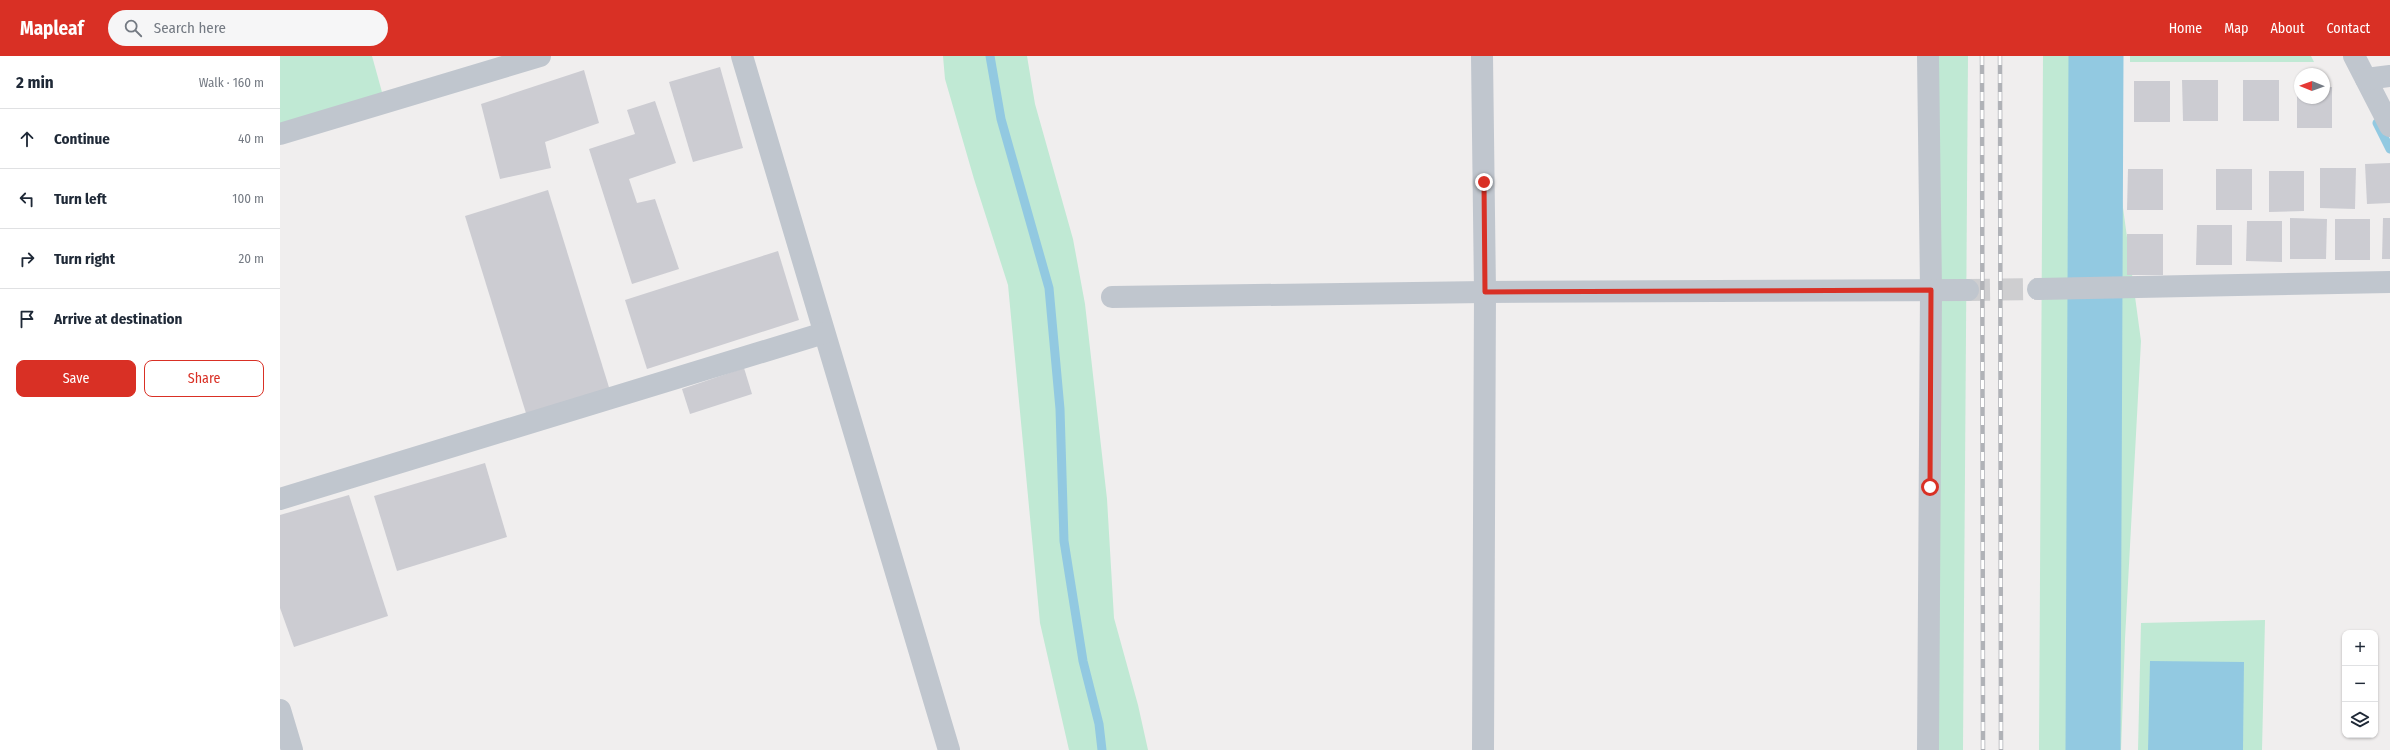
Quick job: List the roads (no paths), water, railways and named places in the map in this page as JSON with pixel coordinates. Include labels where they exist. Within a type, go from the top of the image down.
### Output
[{"type":"street","points":[[280,134],[540,56]]},
{"type":"street","points":[[742,56],[949,750]]},
{"type":"street","points":[[1482,56],[1485,292],[1483,750]]},
{"type":"street","points":[[1928,56],[1931,290],[1928,750]]},
{"type":"street","points":[[2354,56],[2390,126]]},
{"type":"street","points":[[2366,79],[2390,76]]},
{"type":"street","points":[[2038,289],[2390,282]]},
{"type":"street","points":[[1112,297],[1485,292],[1968,290]]},
{"type":"street","points":[[280,499],[824,332]]},
{"type":"street","points":[[280,710],[292,750]]},
{"type":"water","points":[[2150,661],[2244,662],[2243,750],[2148,750]]},
{"type":"waterway","points":[[990,56],[1001,119],[1049,288],[1060,409],[1064,541],[1083,661],[1099,724],[1102,750]]},
{"type":"waterway","points":[[2093,750],[2096,56]]},
{"type":"waterway","points":[[2377,123],[2390,149]]},
{"type":"tunnel","points":[[1968,290],[2038,289]]},
{"type":"railway","points":[[1982,56],[1983,750]]},
{"type":"railway","points":[[2000,56],[2001,750]]}]
